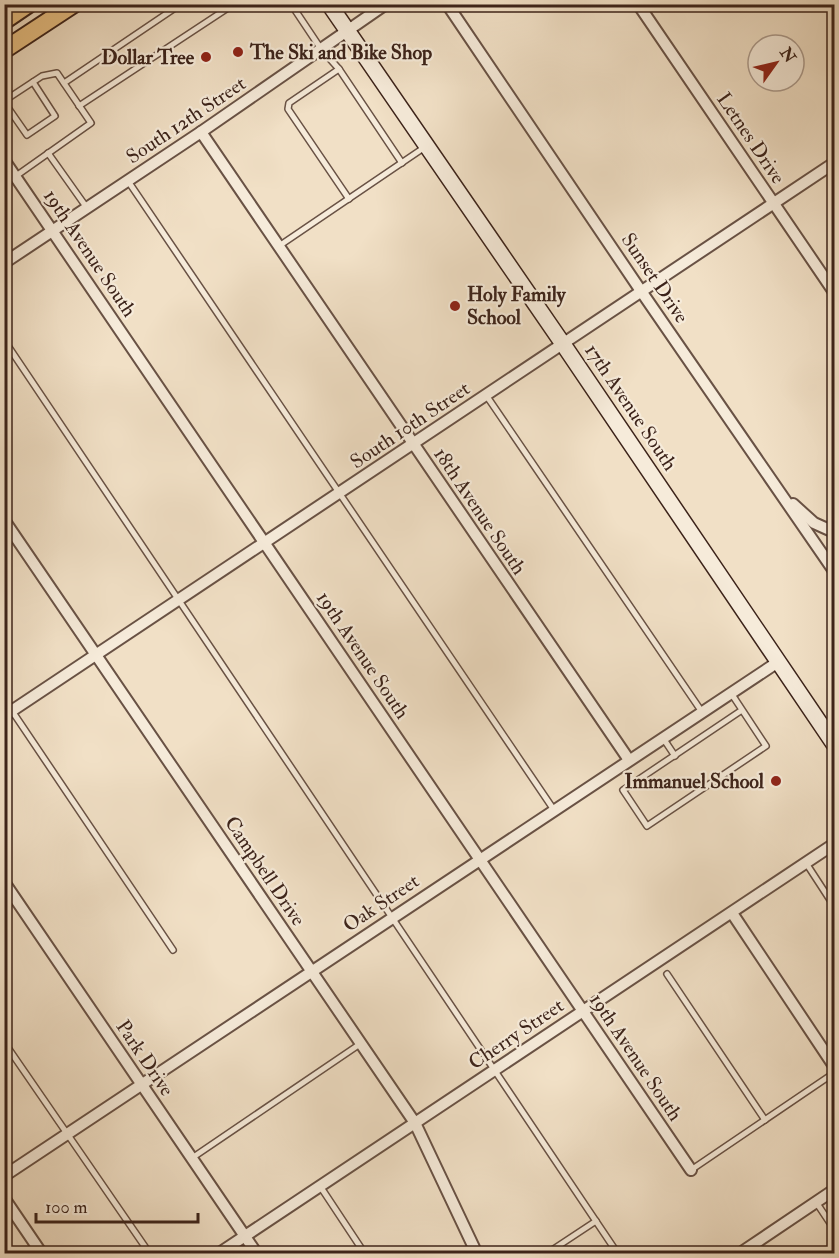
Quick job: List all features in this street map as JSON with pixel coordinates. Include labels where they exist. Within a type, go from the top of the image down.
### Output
[{"type":"main road","points":[[4,21],[29,4]]},
{"type":"main road","points":[[4,50],[74,4]]},
{"type":"street","name":"17th Avenue South","points":[[329,4],[834,744]]},
{"type":"street","name":"South 12th Street","points":[[4,263],[201,132],[386,4]]},
{"type":"street","name":"Sunset Drive","points":[[447,4],[834,571]]},
{"type":"street","name":"Letnes Drive","points":[[638,4],[834,292]]},
{"type":"street","name":"18th Avenue South","points":[[201,132],[629,760]]},
{"type":"street","name":"19th Avenue South","points":[[4,160],[692,1170]]},
{"type":"street","name":"South 10th Street","points":[[9,713],[834,163]]},
{"type":"street","points":[[781,493],[814,523],[834,532]]},
{"type":"street","name":"Campbell Drive","points":[[4,520],[415,1123],[477,1254]]},
{"type":"street","name":"Oak Street","points":[[4,1176],[778,662]]},
{"type":"street","name":"Cherry Street","points":[[218,1254],[834,844]]},
{"type":"street","name":"Park Drive","points":[[4,882],[257,1254]]},
{"type":"street","points":[[732,913],[834,1066]]},
{"type":"street","points":[[739,1254],[834,1190]]},
{"type":"street","points":[[4,1198],[42,1254]]},
{"type":"lane","points":[[64,83],[181,4]]},
{"type":"lane","points":[[79,106],[234,4]]},
{"type":"lane","points":[[291,4],[321,49],[339,69],[402,163]]},
{"type":"lane","points":[[339,69],[289,103],[288,109],[350,199]]},
{"type":"lane","points":[[16,176],[91,123],[57,73],[42,76],[4,101],[27,135],[55,116],[33,82]]},
{"type":"lane","points":[[40,108],[47,104]]},
{"type":"lane","points":[[19,124],[27,118]]},
{"type":"lane","points":[[279,247],[427,146]]},
{"type":"lane","points":[[48,153],[87,208]]},
{"type":"lane","points":[[128,181],[554,810]]},
{"type":"lane","points":[[4,340],[618,1254]]},
{"type":"lane","points":[[486,395],[702,712]]},
{"type":"lane","points":[[731,693],[766,746],[647,826],[623,790],[742,710]]},
{"type":"lane","points":[[4,699],[9,713],[173,950]]},
{"type":"lane","points":[[663,738],[675,756]]},
{"type":"lane","points":[[806,863],[834,906]]},
{"type":"lane","points":[[667,974],[765,1120]]},
{"type":"lane","points":[[4,1042],[150,1254]]},
{"type":"lane","points":[[192,1158],[360,1044]]},
{"type":"lane","points":[[692,1170],[834,1072]]},
{"type":"lane","points":[[320,1186],[365,1254]]},
{"type":"lane","points":[[816,1202],[834,1229]]},
{"type":"lane","points":[[546,1254],[596,1221]]},
{"type":"place","name":"The Ski and Bike Shop","points":[[238,52]]},
{"type":"place","name":"Dollar Tree","points":[[206,57]]},
{"type":"place","name":"Holy Family School","points":[[455,306]]},
{"type":"place","name":"Immanuel School","points":[[776,781]]}]
